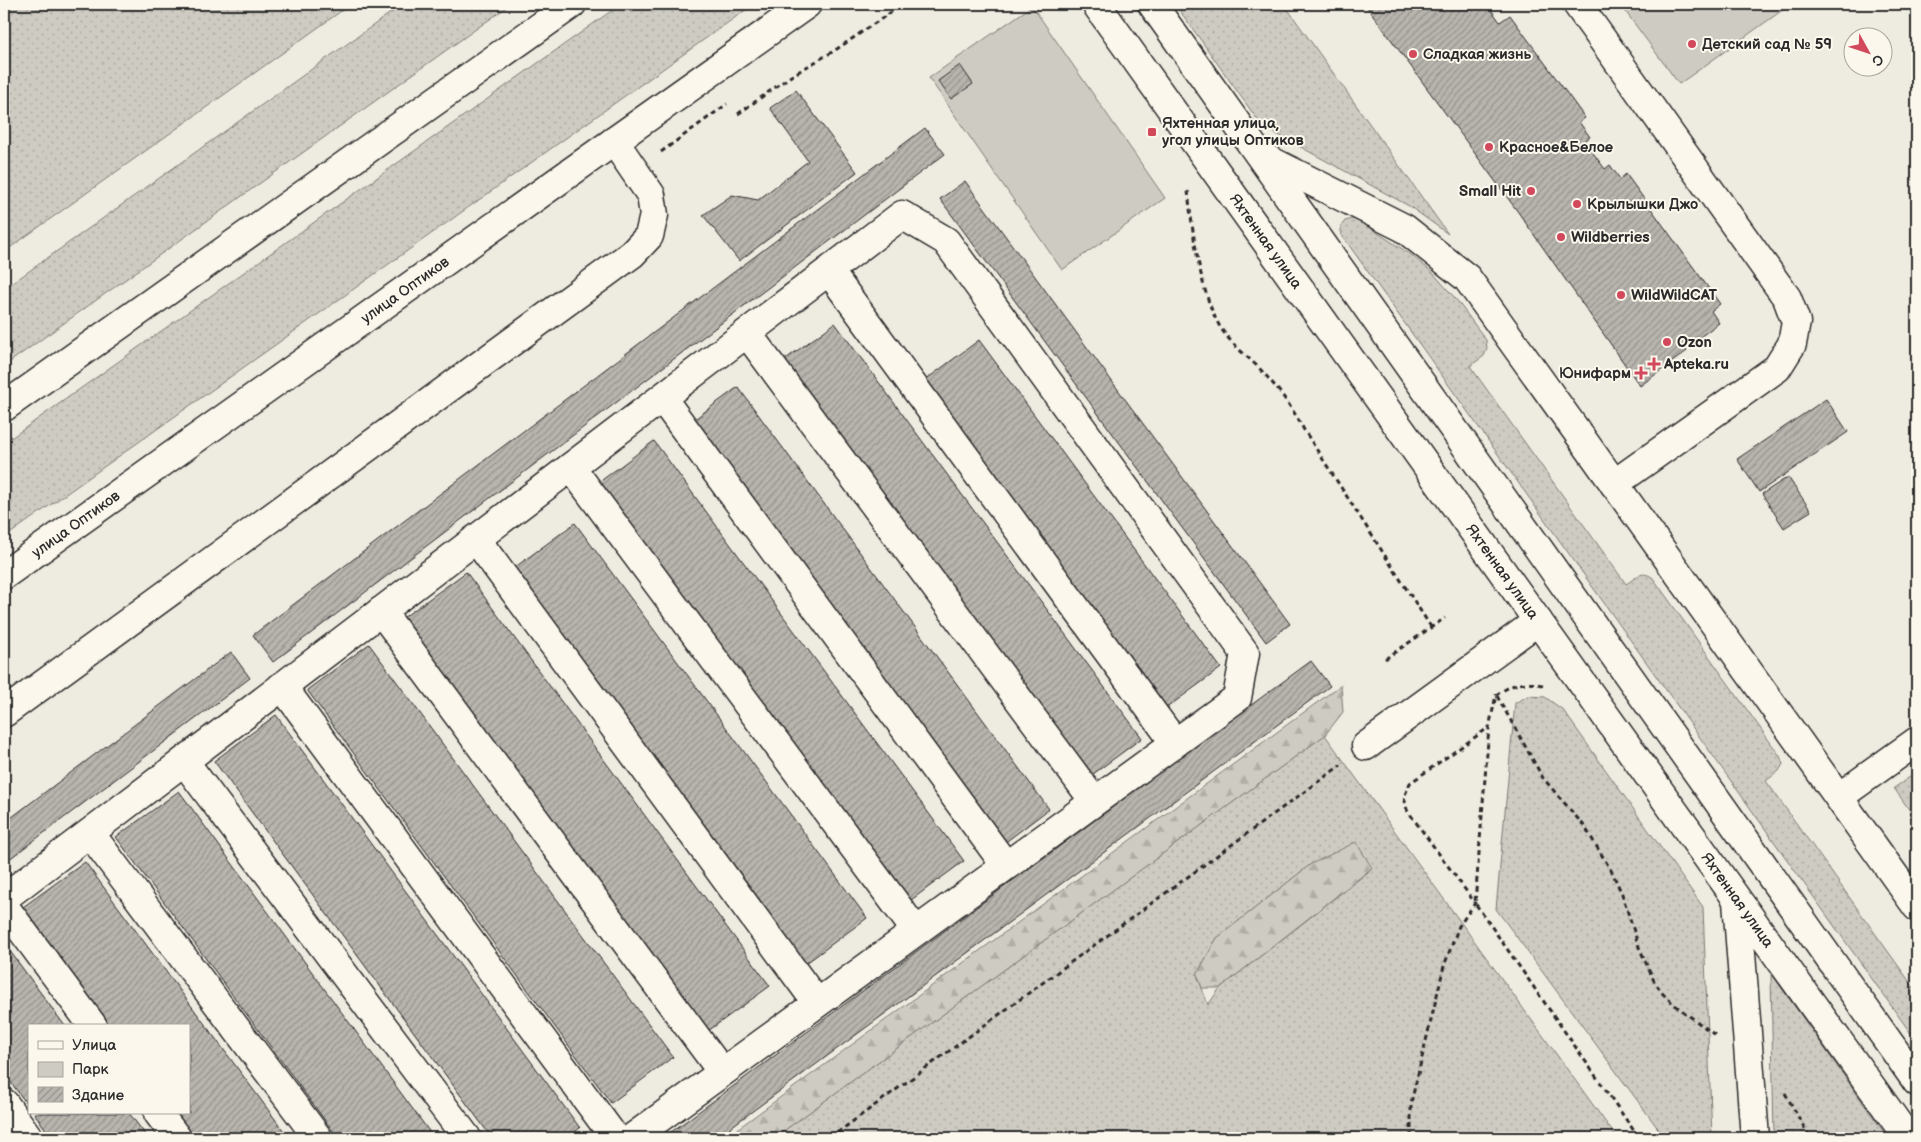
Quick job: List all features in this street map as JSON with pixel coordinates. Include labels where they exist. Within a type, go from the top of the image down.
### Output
[{"type":"street","points":[[4,407],[572,4]]},
{"type":"street","name":"улица Оптиков","points":[[4,575],[806,4]]},
{"type":"street","name":"Яхтенная улица","points":[[1096,4],[1908,1138]]},
{"type":"street","points":[[1152,4],[1917,1082]]},
{"type":"street","points":[[1576,4],[1786,298],[1796,322],[1792,344],[1777,368],[1614,484]]},
{"type":"street","points":[[4,713],[632,254],[649,236],[654,215],[651,195],[614,141]]},
{"type":"street","points":[[1258,155],[1404,228],[1467,278],[1917,907]]},
{"type":"street","points":[[4,898],[902,215],[946,241],[1245,654],[1236,698],[632,1138]]},
{"type":"street","points":[[829,271],[1175,743]]},
{"type":"street","points":[[747,333],[1094,801]]},
{"type":"street","points":[[662,398],[1006,866]]},
{"type":"street","points":[[570,467],[916,931]]},
{"type":"street","points":[[476,539],[817,1003]]},
{"type":"street","points":[[381,611],[722,1072]]},
{"type":"street","points":[[1366,746],[1538,621]]},
{"type":"street","points":[[282,686],[615,1138]]},
{"type":"street","points":[[1839,797],[1917,742]]},
{"type":"street","points":[[184,761],[467,1138]]},
{"type":"street","points":[[90,833],[318,1138]]},
{"type":"street","points":[[1737,901],[1755,1138]]},
{"type":"street","points":[[4,906],[92,1024]]},
{"type":"street","points":[[4,1103],[29,1138]]},
{"type":"street","points":[[159,1114],[177,1138]]},
{"type":"path","points":[[738,114],[791,76],[834,51],[902,4]]},
{"type":"path","points":[[635,171],[730,102]]},
{"type":"path","points":[[1188,190],[1192,229],[1204,284],[1216,320],[1224,333],[1260,369],[1290,404],[1304,430],[1431,627]]},
{"type":"path","points":[[1386,659],[1445,618]]},
{"type":"path","points":[[1411,1138],[1412,1104],[1444,966],[1459,926],[1475,904],[1489,728],[1496,695],[1513,684],[1528,682],[1549,688]]},
{"type":"path","points":[[1496,695],[1543,778],[1586,827],[1608,864],[1622,894],[1638,947],[1654,981],[1663,994],[1676,1006],[1773,1079],[1788,1097],[1810,1138]]},
{"type":"path","points":[[1489,728],[1410,783],[1404,797],[1407,810],[1639,1138]]},
{"type":"path","points":[[830,1138],[1316,783]]},
{"type":"path","points":[[1715,1026],[1716,1036]]},
{"type":"green space","points":[[4,4],[351,4],[4,252]]},
{"type":"green space","points":[[403,4],[511,4],[4,366],[4,289]]},
{"type":"green space","points":[[621,4],[754,4],[4,538],[4,443]]},
{"type":"green space","points":[[1175,4],[1284,4],[1448,234],[1409,206],[1262,126]]},
{"type":"green space","name":"Детский сад № 59","points":[[1620,4],[1791,4],[1679,84]]},
{"type":"green space","points":[[1032,6],[1165,198],[1062,270],[929,78]]},
{"type":"green space","points":[[1352,219],[1361,222],[1410,254],[1433,273],[1455,298],[1486,340],[1487,349],[1484,356],[1470,366],[1626,584],[1642,574],[1653,578],[1780,756],[1783,764],[1779,771],[1766,781],[1917,992],[1917,1042],[1341,234],[1341,226],[1345,221]]},
{"type":"green space","points":[[1341,685],[1343,712],[1325,735],[774,1138],[725,1138]]},
{"type":"green space","points":[[1528,696],[1545,697],[1563,710],[1703,907],[1712,1138],[1665,1138],[1496,909],[1515,703]]},
{"type":"green space","points":[[1325,735],[1617,1138],[774,1138]],"holes":[[[1311,864],[1372,869],[1220,988],[1208,1005],[1197,974],[1217,938]]]},
{"type":"green space","points":[[1917,772],[1917,821],[1894,788]]},
{"type":"green space","points":[[1356,842],[1372,868],[1220,988],[1202,988],[1197,974],[1217,938],[1311,864]]},
{"type":"green space","points":[[1771,973],[1888,1138],[1774,1138]]},
{"type":"building","points":[[1365,4],[1487,4],[1500,22],[1510,15],[1585,118],[1579,122],[1590,137],[1584,141],[1605,169],[1610,165],[1620,179],[1626,174],[1720,304],[1711,311],[1719,323],[1685,348],[1687,351],[1640,386],[1518,212]]},
{"type":"building","points":[[960,65],[973,84],[951,99],[938,81]]},
{"type":"building","points":[[796,90],[857,172],[739,261],[703,215],[732,195],[758,200],[808,161],[770,108]]},
{"type":"building","points":[[925,128],[945,154],[273,662],[253,635]]},
{"type":"building","points":[[965,181],[1290,624],[1266,642],[940,199]]},
{"type":"building","points":[[835,323],[1142,738],[1089,777],[783,361]]},
{"type":"building","points":[[979,340],[1221,668],[1165,709],[924,381]]},
{"type":"building","points":[[738,387],[1049,809],[1003,844],[692,421]]},
{"type":"building","points":[[1826,399],[1848,432],[1759,492],[1737,459]]},
{"type":"building","points":[[654,441],[964,861],[907,903],[598,483]]},
{"type":"building","points":[[1788,477],[1811,511],[1784,528],[1762,494]]},
{"type":"building","points":[[575,523],[867,918],[805,964],[514,568]]},
{"type":"building","points":[[466,572],[770,986],[708,1031],[403,618]]},
{"type":"building","points":[[369,644],[673,1057],[611,1103],[307,690]]},
{"type":"building","points":[[231,652],[250,678],[4,863],[4,823]]},
{"type":"building","points":[[1311,661],[1330,686],[716,1138],[663,1138]]},
{"type":"building","points":[[276,715],[580,1128],[566,1138],[492,1138],[214,761]]},
{"type":"building","points":[[179,791],[434,1138],[338,1138],[116,837]]},
{"type":"building","points":[[85,862],[289,1138],[193,1138],[175,1114],[190,1114],[190,1024],[109,1024],[23,907]]},
{"type":"building","points":[[4,943],[64,1024],[28,1024],[28,1106],[4,1073]]},
{"type":"building","points":[[35,1114],[130,1114],[148,1138],[52,1138]]},
{"type":"place","name":"Детский сад № 59","points":[[1692,44]]},
{"type":"place","name":"Сладкая жизнь","points":[[1413,54]]},
{"type":"place","name":"Яхтенная улица, угол улицы Оптиков","points":[[1152,132]]},
{"type":"place","name":"Красное&Белое","points":[[1489,147]]},
{"type":"place","name":"Small Hit","points":[[1531,191]]},
{"type":"place","name":"Крылышки Джо","points":[[1577,204]]},
{"type":"place","name":"Wildberries","points":[[1561,237]]},
{"type":"place","name":"WildWildCAT","points":[[1621,295]]},
{"type":"place","name":"Ozon","points":[[1667,342]]},
{"type":"place","name":"Apteka.ru","points":[[1654,364]]},
{"type":"place","name":"Юнифарм","points":[[1641,373]]}]
